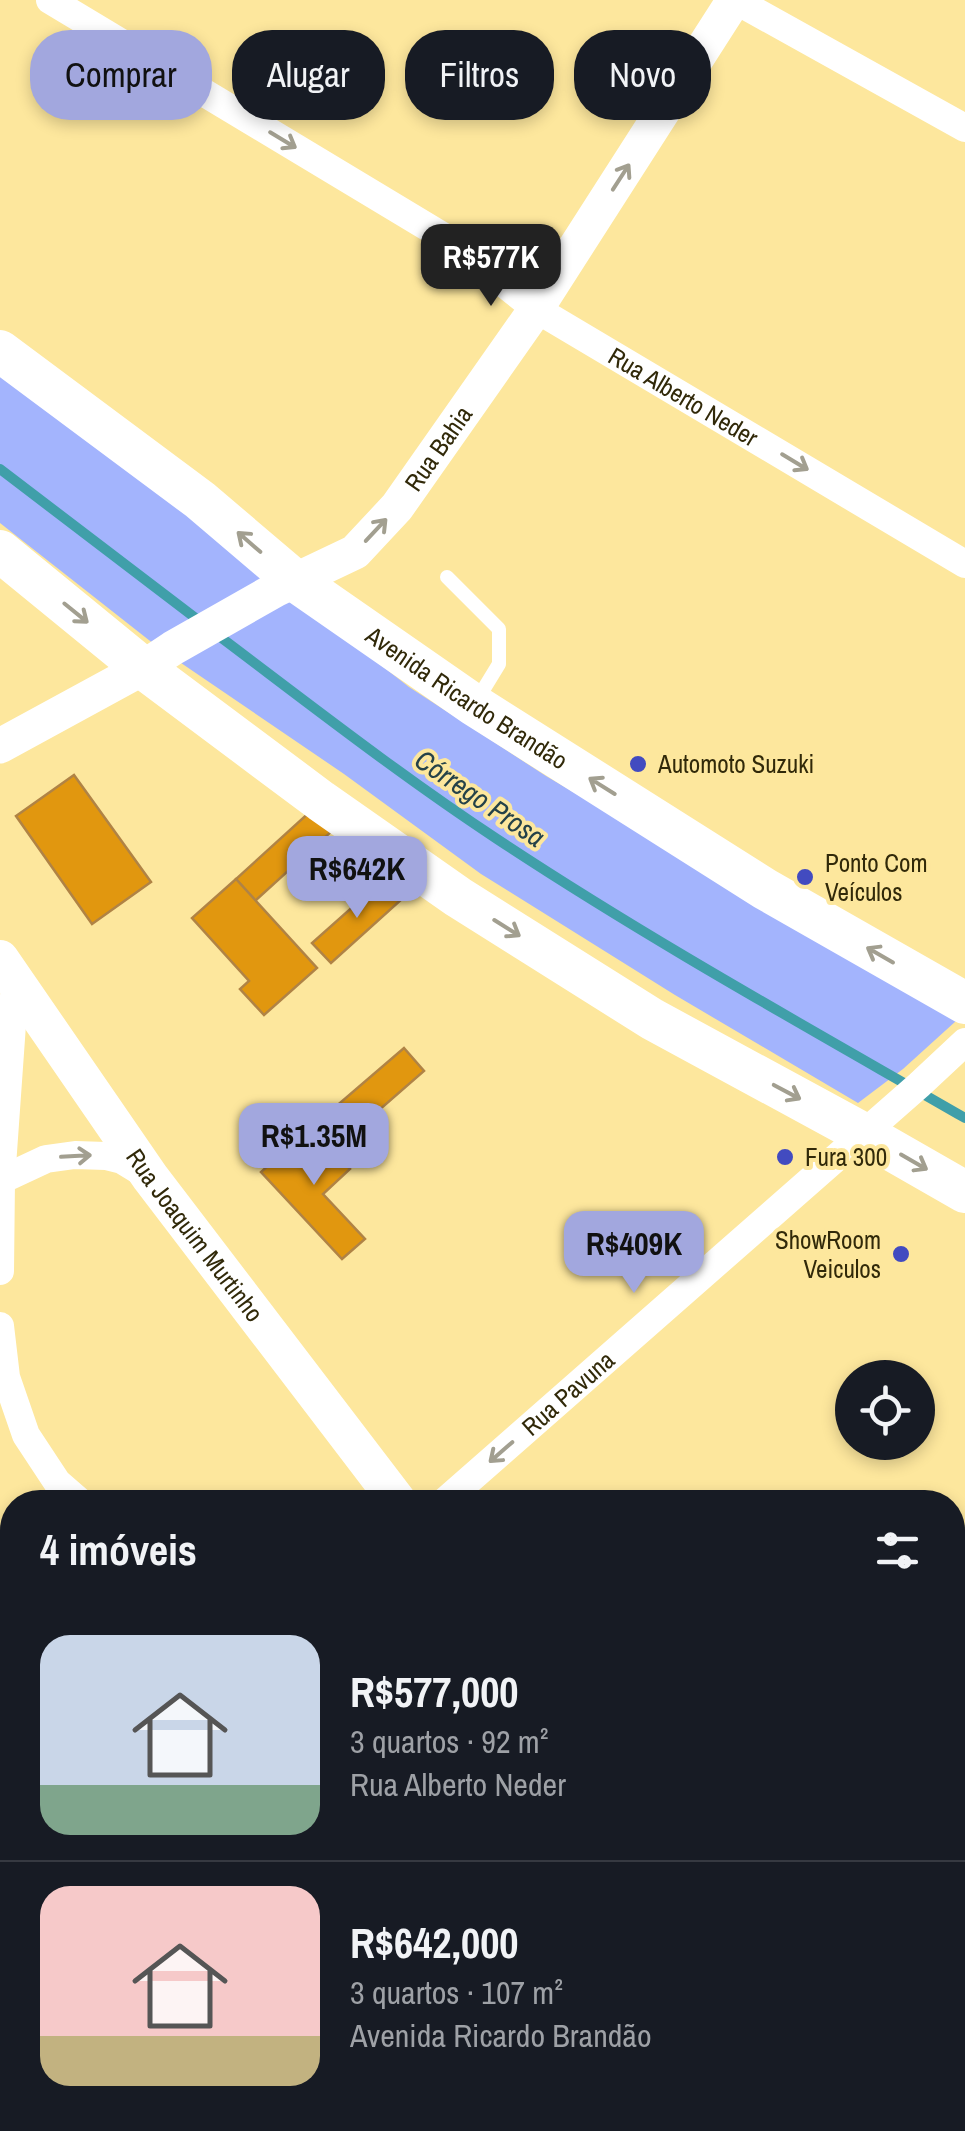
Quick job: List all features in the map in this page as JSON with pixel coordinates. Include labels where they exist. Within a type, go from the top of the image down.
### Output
[{"type":"main road","name":"Avenida Ricardo Brandão","points":[[0,351],[200,500],[284,585],[765,888],[965,1003]]},
{"type":"main road","points":[[0,551],[158,658],[321,802],[458,897],[652,1019],[875,1122],[965,1192]]},
{"type":"main road","name":"Rua Joaquim Murtinho","points":[[7,971],[150,1177],[389,1490]]},
{"type":"street","name":"Rua Alberto Neder","points":[[50,0],[449,240],[536,309],[965,564]]},
{"type":"street","name":"Rua Bahia","points":[[0,746],[284,585],[355,552],[397,507],[536,309],[734,0]]},
{"type":"street","points":[[734,0],[965,128]]},
{"type":"street","points":[[0,1271],[7,971]]},
{"type":"street","name":"Rua Pavuna","points":[[458,1490],[965,1042]]},
{"type":"street","points":[[1,1180],[46,1159],[75,1155],[122,1160],[150,1177]]},
{"type":"street","points":[[0,1326],[6,1378],[26,1435],[66,1490]]},
{"type":"lane","points":[[447,577],[499,629],[499,664],[474,705]]},
{"type":"shaded area","points":[[0,367],[409,687],[546,776],[956,1021],[858,1103],[481,874],[344,774],[159,648],[0,523]]},
{"type":"building","points":[[74,775],[151,882],[92,924],[16,816]]},
{"type":"building","points":[[313,809],[332,831],[255,901],[236,879]]},
{"type":"building","points":[[236,879],[317,968],[264,1015],[240,989],[249,981],[192,918]]},
{"type":"building","points":[[384,879],[402,899],[331,963],[312,943]]},
{"type":"building","points":[[404,1048],[424,1071],[355,1131],[334,1108]]},
{"type":"building","points":[[311,1126],[350,1169],[323,1194],[365,1239],[342,1259],[261,1172]]},
{"type":"waterway","name":"Córrego Prosa","points":[[0,469],[202,623]]},
{"type":"waterway","name":"Córrego Prosa","points":[[215,633],[425,790],[554,876],[728,982],[965,1118]]},
{"type":"place","name":"Automoto Suzuki","points":[[638,764]]},
{"type":"place","name":"Ponto Com Veículos","points":[[805,877]]},
{"type":"place","name":"Fura 300","points":[[785,1157]]},
{"type":"place","name":"ShowRoom Veiculos","points":[[901,1254]]}]
